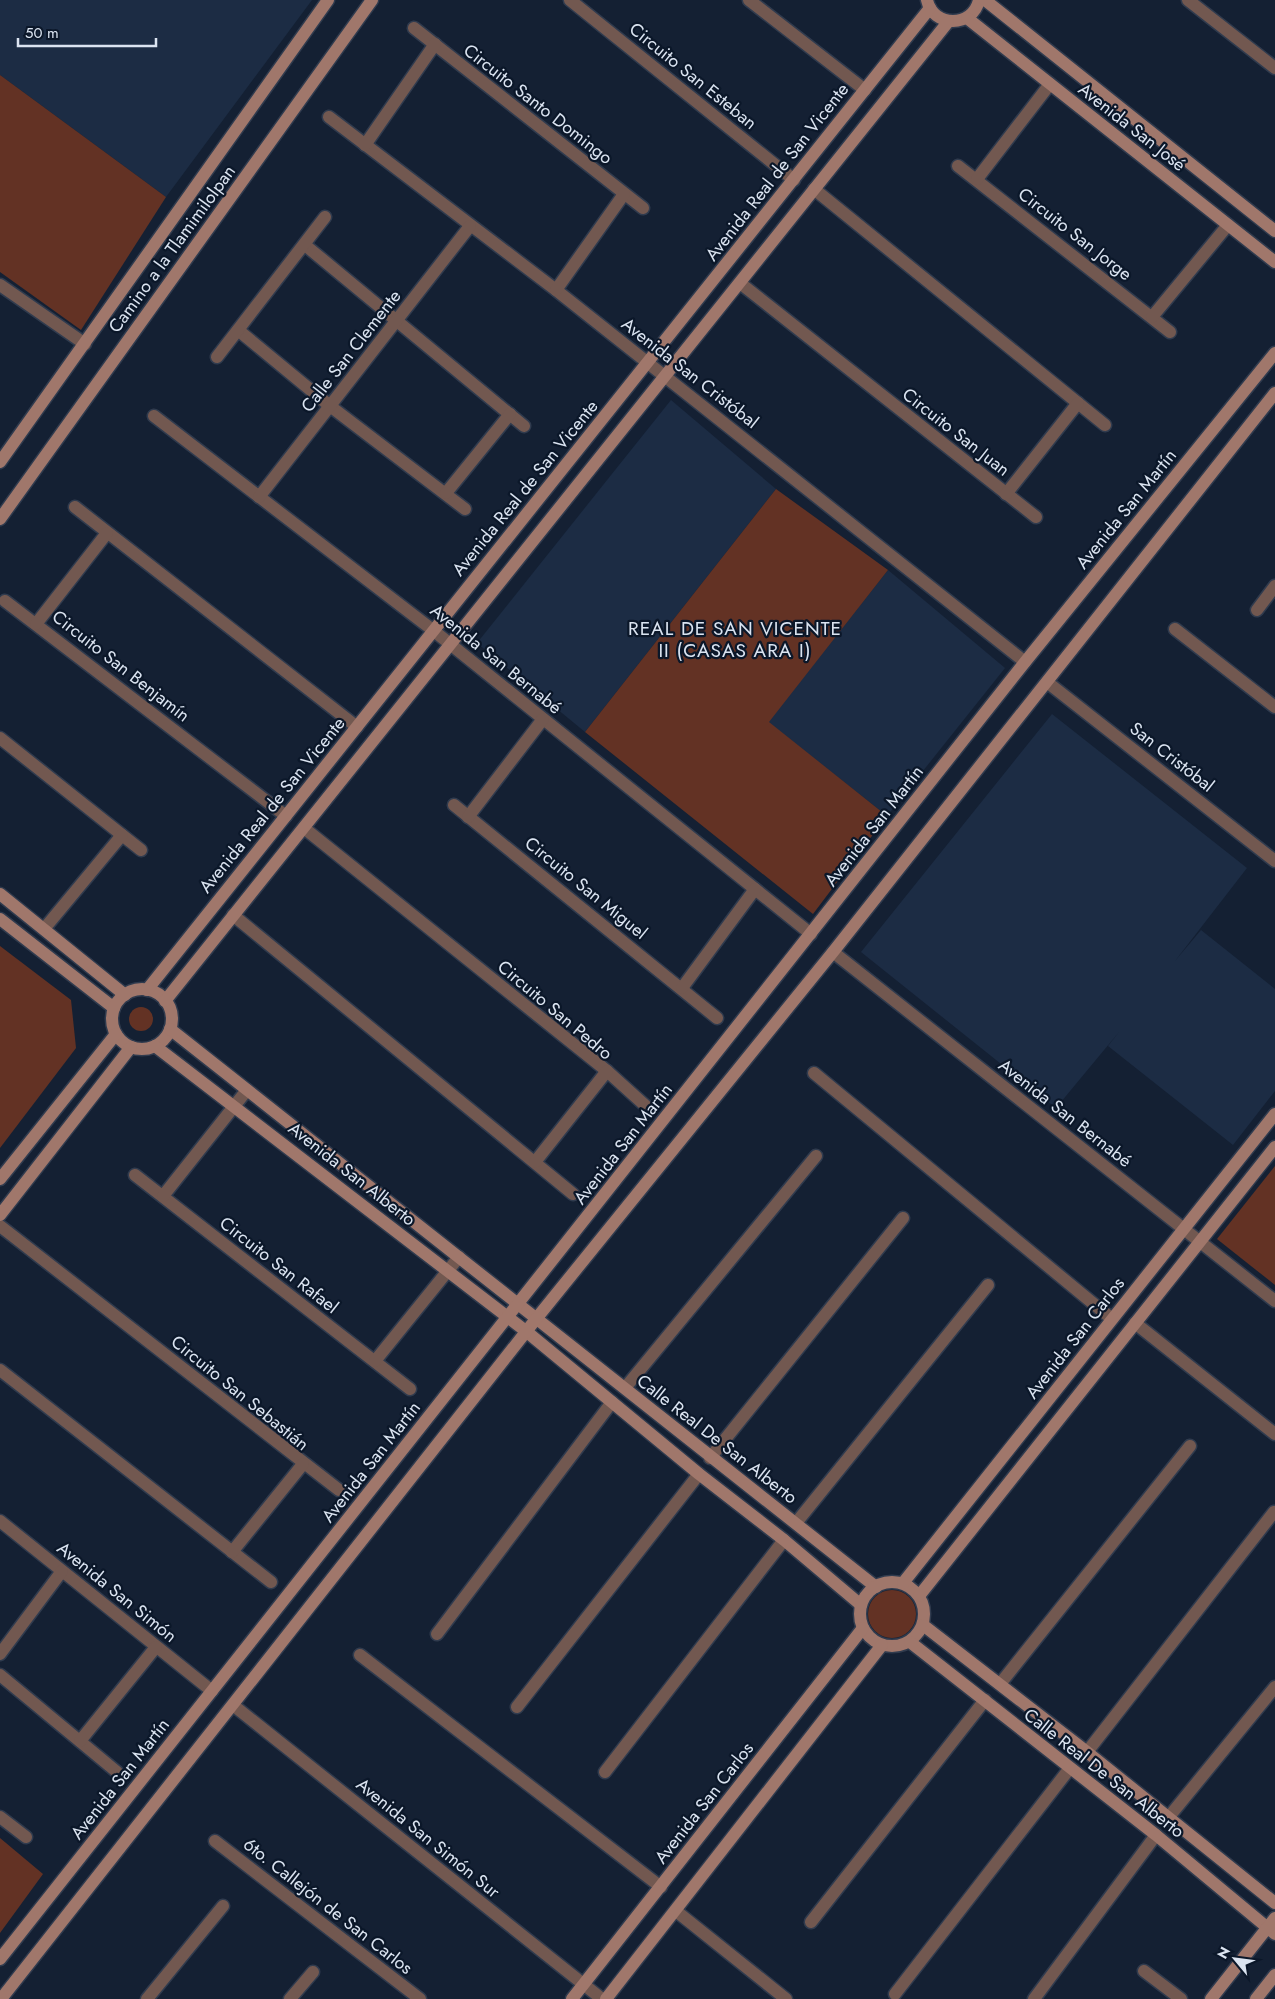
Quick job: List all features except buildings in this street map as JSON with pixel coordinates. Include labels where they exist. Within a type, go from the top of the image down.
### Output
[{"type":"street","name":"Camino a la Tlamimilolpan","points":[[0,462],[328,0]]},
{"type":"street","name":"Camino a la Tlamimilolpan","points":[[0,519],[372,0]]},
{"type":"street","name":"Circuito San Esteban","points":[[570,0],[794,180]]},
{"type":"street","points":[[749,0],[865,90]]},
{"type":"street","points":[[928,4],[940,18],[948,22],[967,18],[974,12],[980,0]]},
{"type":"street","name":"Avenida San José","points":[[985,0],[1275,232]]},
{"type":"street","points":[[1188,0],[1275,68]]},
{"type":"street","name":"Avenida Real de San Vicente","points":[[147,990],[794,180],[865,90],[928,4]]},
{"type":"street","name":"Avenida San José","points":[[967,18],[1275,262]]},
{"type":"street","points":[[165,1001],[948,22]]},
{"type":"street","name":"Circuito Santo Domingo","points":[[414,28],[643,208]]},
{"type":"street","points":[[365,145],[435,44]]},
{"type":"street","points":[[977,179],[1050,84]]},
{"type":"street","name":"Avenida San Cristóbal","points":[[330,117],[556,290],[1025,662]]},
{"type":"street","name":"Circuito San Jorge","points":[[958,166],[1170,332]]},
{"type":"street","points":[[814,189],[1105,426]]},
{"type":"street","points":[[556,290],[624,194]]},
{"type":"street","points":[[217,357],[325,217]]},
{"type":"street","points":[[1152,317],[1228,225]]},
{"type":"street","name":"Calle San Clemente","points":[[259,496],[470,226]]},
{"type":"street","points":[[305,245],[524,426]]},
{"type":"street","name":"Circuito San Juan","points":[[740,283],[1006,494],[1078,403]]},
{"type":"street","points":[[0,285],[85,344]]},
{"type":"street","points":[[238,330],[330,406],[465,509]]},
{"type":"street","name":"Avenida San Martín","points":[[0,1959],[1025,662],[1275,353]]},
{"type":"street","points":[[1,1999],[536,1320],[833,952],[1275,393]]},
{"type":"street","points":[[446,493],[510,414]]},
{"type":"street","name":"Avenida San Bernabé","points":[[154,416],[451,644],[811,934]]},
{"type":"street","points":[[1006,494],[1036,517]]},
{"type":"street","points":[[75,508],[357,727]]},
{"type":"street","name":"Circuito San Benjamín","points":[[107,533],[36,624],[286,816]]},
{"type":"street","points":[[1257,610],[1275,586]]},
{"type":"street","points":[[5,601],[36,624]]},
{"type":"street","points":[[1175,629],[1275,707]]},
{"type":"street","name":"San Cristóbal","points":[[1047,682],[1275,861]]},
{"type":"street","points":[[468,817],[543,719]]},
{"type":"street","points":[[0,738],[141,850]]},
{"type":"street","name":"Circuito San Miguel","points":[[454,805],[717,1018]]},
{"type":"street","name":"Circuito San Pedro","points":[[304,828],[606,1071],[535,1162]]},
{"type":"street","points":[[44,930],[122,834]]},
{"type":"street","points":[[682,988],[755,889]]},
{"type":"street","points":[[0,894],[125,995]]},
{"type":"street","points":[[233,916],[573,1194]]},
{"type":"street","points":[[0,919],[114,1008]]},
{"type":"street","name":"Avenida San Bernabé","points":[[833,952],[1275,1301]]},
{"type":"street","points":[[140,990],[147,990],[160,996],[165,1001],[171,1014],[170,1029],[161,1042],[155,1046],[147,1049],[131,1047],[116,1034],[112,1017],[114,1008],[125,995],[140,990]]},
{"type":"street","name":"Avenida San Alberto","points":[[170,1029],[536,1320]]},
{"type":"street","points":[[0,1179],[116,1034]]},
{"type":"street","name":"Avenida San Alberto","points":[[155,1046],[235,1105],[527,1332]]},
{"type":"street","points":[[0,1215],[131,1047]]},
{"type":"street","points":[[606,1071],[648,1108]]},
{"type":"street","points":[[814,1073],[1112,1319]]},
{"type":"street","points":[[162,1196],[247,1090]]},
{"type":"street","name":"Avenida San Carlos","points":[[903,1583],[1275,1114]]},
{"type":"street","points":[[919,1596],[1275,1147]]},
{"type":"street","points":[[625,1388],[816,1156]]},
{"type":"street","name":"Circuito San Rafael","points":[[134,1174],[410,1389]]},
{"type":"street","points":[[710,1458],[903,1218]]},
{"type":"street","name":"Circuito San Sebastián","points":[[0,1226],[303,1464],[232,1552]]},
{"type":"street","points":[[375,1361],[459,1257]]},
{"type":"street","points":[[796,1523],[988,1285]]},
{"type":"street","name":"Calle Real De San Alberto","points":[[536,1320],[876,1587]]},
{"type":"street","points":[[1135,1323],[1275,1434]]},
{"type":"street","name":"Calle Real De San Alberto","points":[[527,1332],[699,1474],[784,1540],[861,1606]]},
{"type":"street","points":[[0,1370],[271,1582]]},
{"type":"street","points":[[437,1634],[612,1402]]},
{"type":"street","points":[[1000,1684],[1190,1446]]},
{"type":"street","points":[[303,1464],[339,1490]]},
{"type":"street","points":[[517,1707],[699,1474]]},
{"type":"street","points":[[1087,1752],[1274,1512]]},
{"type":"street","name":"Avenida San Simón","points":[[0,1521],[212,1691]]},
{"type":"street","points":[[605,1772],[784,1540]]},
{"type":"street","points":[[0,1654],[62,1571]]},
{"type":"street","points":[[894,1582],[903,1583],[919,1596],[925,1615],[923,1625],[910,1642],[892,1647],[882,1646],[868,1636],[863,1628],[860,1617],[861,1606],[866,1595],[876,1587],[894,1582]]},
{"type":"street","name":"Calle Real De San Alberto","points":[[923,1625],[1087,1752],[1275,1903]]},
{"type":"street","name":"Avenida San Carlos","points":[[572,1999],[863,1628]]},
{"type":"street","name":"Calle Real De San Alberto","points":[[910,1642],[1272,1927]]},
{"type":"street","points":[[606,1999],[882,1646]]},
{"type":"street","points":[[80,1741],[156,1647]]},
{"type":"street","points":[[360,1655],[661,1887]]},
{"type":"street","points":[[0,1675],[117,1772]]},
{"type":"street","points":[[1168,1818],[1275,1687]]},
{"type":"street","points":[[810,1922],[985,1700]]},
{"type":"street","name":"Avenida San Simón Sur","points":[[233,1705],[602,1999]]},
{"type":"street","points":[[895,1994],[1070,1768]]},
{"type":"street","points":[[0,1817],[26,1837]]},
{"type":"street","points":[[1034,1999],[1156,1835]]},
{"type":"street","name":"6to. Callejón de San Carlos","points":[[215,1841],[420,1999]]},
{"type":"street","points":[[148,1999],[223,1906]]},
{"type":"street","points":[[676,1911],[786,1999]]},
{"type":"street","points":[[1211,1999],[1272,1927]]},
{"type":"street","points":[[1144,1971],[1181,1999]]},
{"type":"street","points":[[290,1999],[312,1972]]},
{"type":"street","points":[[1256,1999],[1275,1975]]},
{"type":"shaded area","points":[[0,0],[312,0],[166,197],[0,75]]},
{"type":"shaded area","points":[[0,75],[166,197],[81,330],[0,272]]},
{"type":"shaded area","points":[[671,400],[776,489],[585,732],[477,643]]},
{"type":"shaded area","points":[[776,489],[888,570],[769,722],[887,816],[813,914],[585,732]]},
{"type":"shaded area","points":[[888,570],[1005,668],[887,816],[768,722]]},
{"type":"shaded area","points":[[1052,714],[1247,868],[1175,961],[1201,930],[1275,989],[1275,1091],[1233,1145],[1108,1046],[1119,1032],[1056,1108],[861,952]]},
{"type":"shaded area","points":[[0,946],[71,1000],[76,1048],[0,1148]]},
{"type":"shaded area","points":[[141,1007],[150,1010],[153,1019],[150,1028],[141,1031],[132,1028],[129,1019],[132,1010]]},
{"type":"shaded area","points":[[1275,1166],[1275,1285],[1217,1239]]},
{"type":"shaded area","points":[[892,1590],[901,1592],[909,1597],[914,1605],[916,1614],[914,1623],[909,1631],[901,1636],[892,1638],[883,1636],[875,1631],[870,1623],[868,1614],[870,1605],[875,1597],[883,1592]]},
{"type":"shaded area","points":[[0,1838],[43,1874],[0,1933]]},
{"type":"district","name":"REAL DE SAN VICENTE II (CASAS ARA I)","points":[[735,639]]}]
